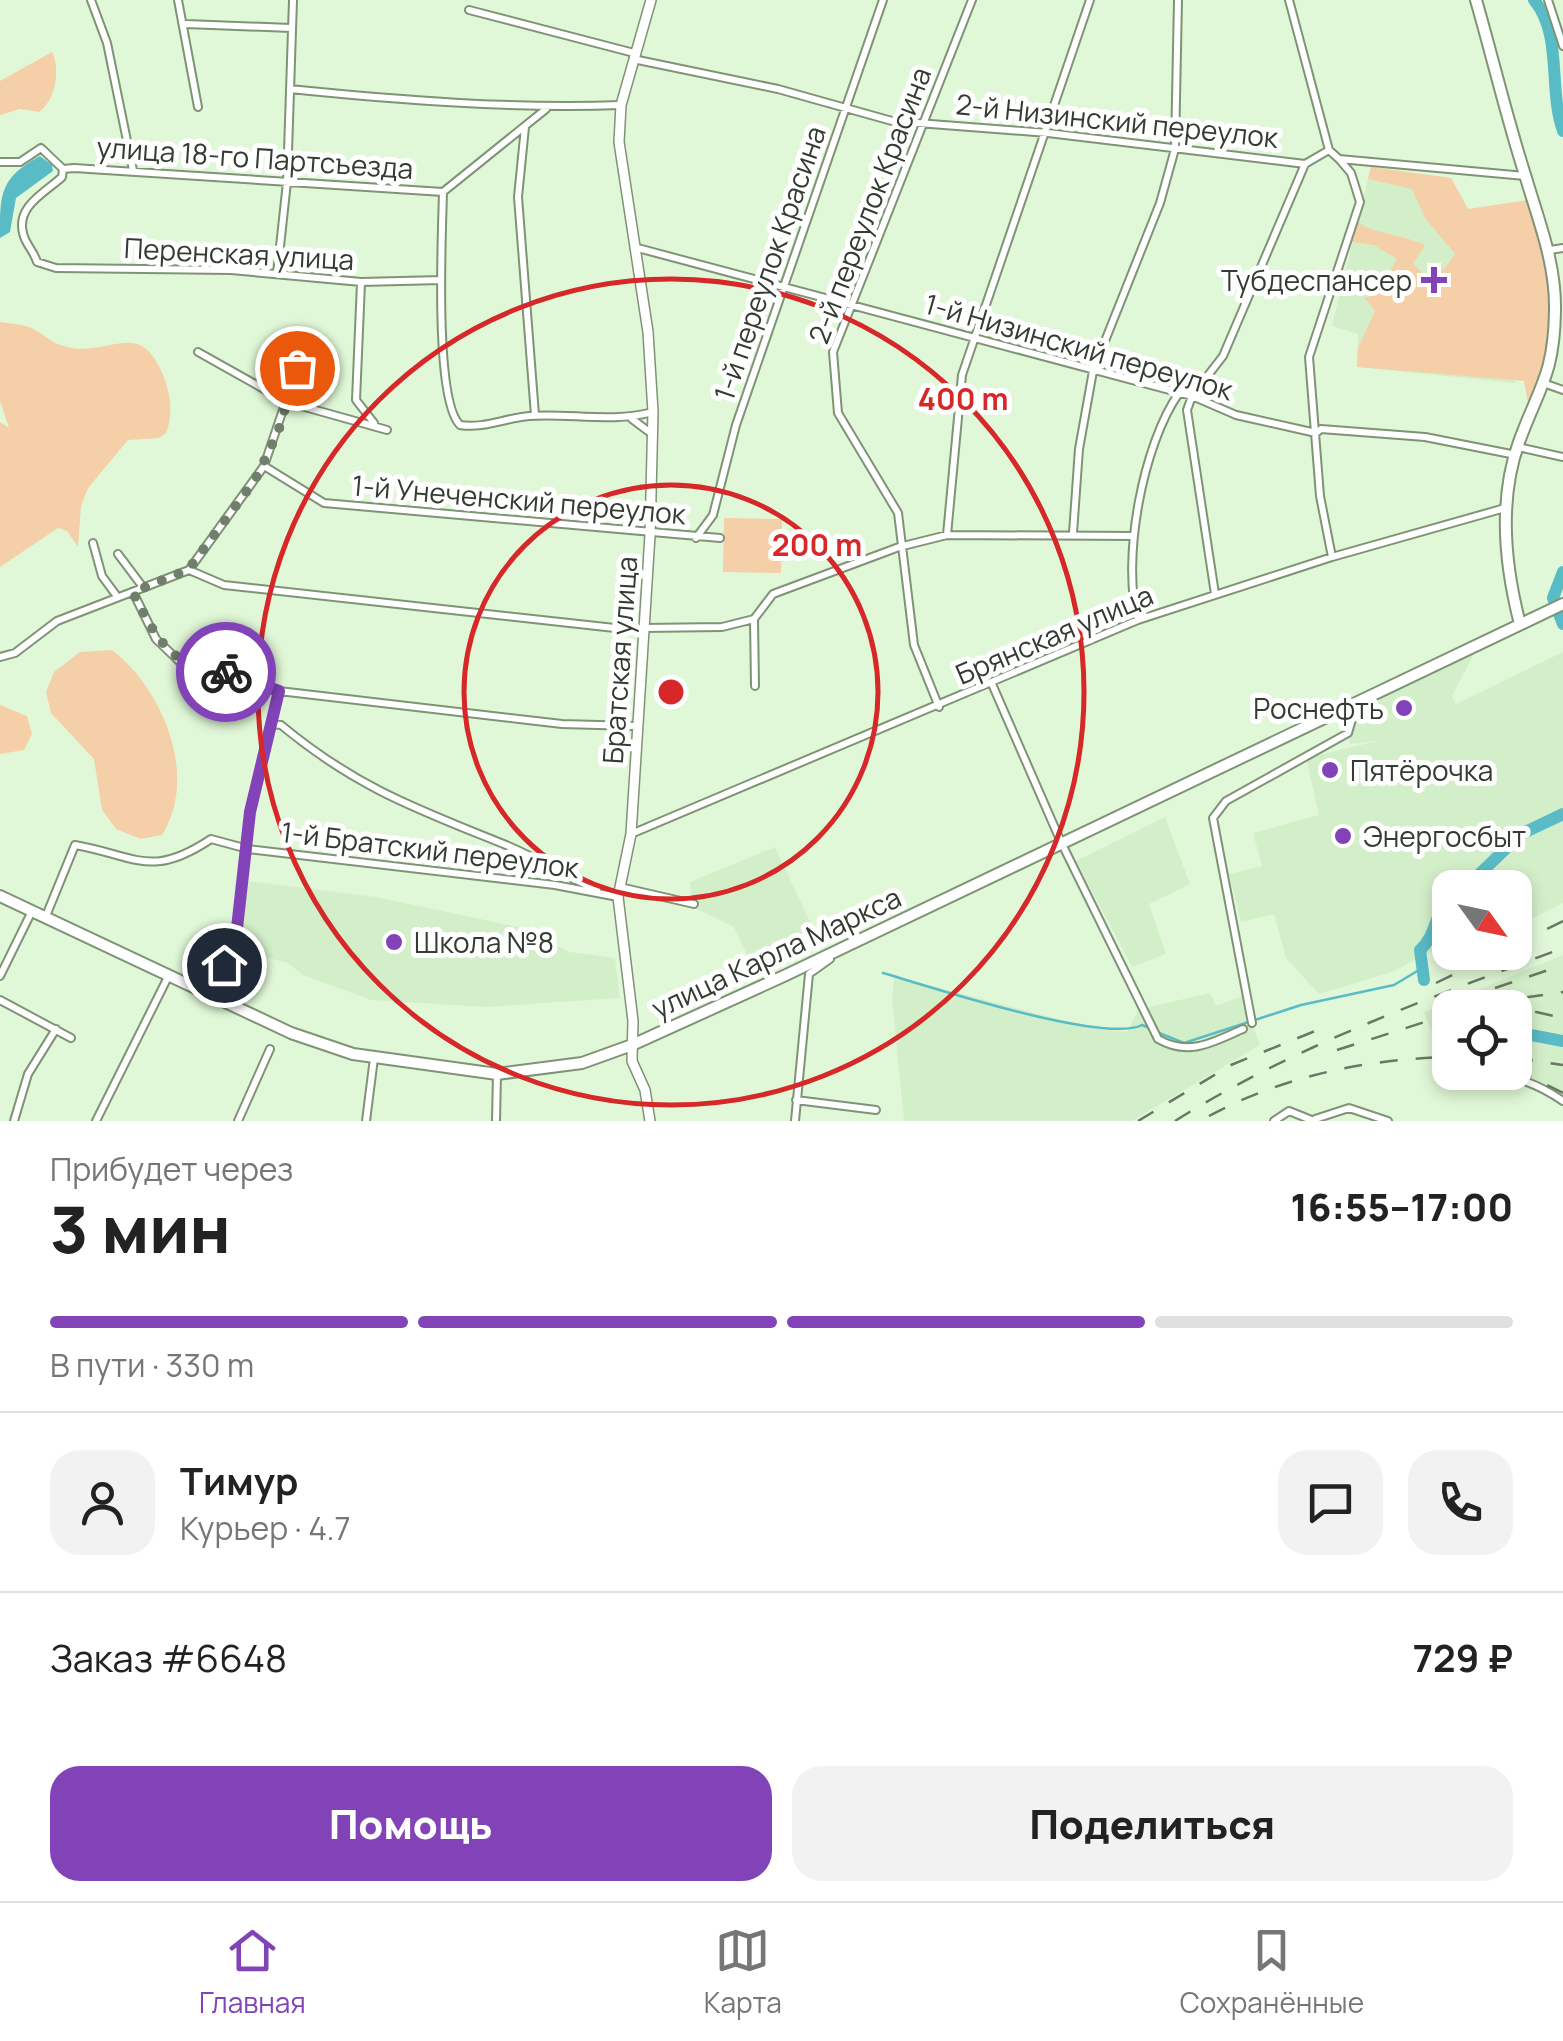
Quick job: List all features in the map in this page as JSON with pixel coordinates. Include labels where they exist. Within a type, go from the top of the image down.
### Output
[{"type":"main road","points":[[1476,0],[1550,250],[1559,306],[1554,355],[1546,384],[1516,451],[1506,508],[1510,578],[1520,624]]},
{"type":"main road","name":"улица Карла Маркса","points":[[0,896],[291,1033],[374,1058],[498,1074],[582,1062],[632,1045],[1563,604]]},
{"type":"street","points":[[92,0],[107,43],[133,170]]},
{"type":"street","points":[[178,0],[186,24],[198,106]]},
{"type":"street","points":[[277,274],[286,182],[294,0]]},
{"type":"street","name":"Братская улица","points":[[650,1121],[632,1045],[615,893],[631,834],[650,535],[653,412],[648,332],[620,142],[620,105],[651,0]]},
{"type":"street","name":"1-й переулок Красина","points":[[696,538],[713,515],[736,426],[883,0]]},
{"type":"street","name":"2-й переулок Красина","points":[[939,706],[914,645],[899,547],[898,513],[838,413],[833,352],[849,303],[972,0]]},
{"type":"street","points":[[947,535],[962,375],[1048,133],[1090,0]]},
{"type":"street","points":[[1073,533],[1079,449],[1093,370],[1160,202],[1174,149],[1178,0]]},
{"type":"street","points":[[1289,0],[1328,150],[1352,173],[1360,202],[1308,358],[1332,556]]},
{"type":"street","points":[[1548,0],[1563,46]]},
{"type":"street","name":"2-й Низинский переулок","points":[[469,10],[892,120],[1048,133],[1305,164]]},
{"type":"street","points":[[186,24],[291,28]]},
{"type":"street","points":[[290,89],[498,102],[546,109],[620,105]]},
{"type":"street","points":[[546,109],[443,192],[441,280],[448,407],[460,425],[473,428],[535,416],[631,418],[653,412]]},
{"type":"street","points":[[525,126],[518,197],[535,416]]},
{"type":"street","name":"улица 18-го Партсъезда","points":[[0,162],[20,162],[41,148],[63,170],[133,170],[443,192]]},
{"type":"street","points":[[1215,594],[1187,410],[1192,396],[1222,356],[1305,164],[1328,150]]},
{"type":"street","points":[[1340,159],[1525,176]]},
{"type":"street","name":"улица 18-го Партсъезда","points":[[37,262],[23,235],[23,222],[34,198],[62,177],[63,170]]},
{"type":"street","name":"1-й Низинский переулок","points":[[633,247],[1192,396],[1236,415],[1316,434],[1322,430],[1425,437],[1563,457]]},
{"type":"street","points":[[1550,250],[1563,248]]},
{"type":"street","name":"Перенская улица","points":[[37,262],[56,268],[277,274],[361,282],[441,280]]},
{"type":"street","points":[[340,417],[356,400],[361,282]]},
{"type":"street","points":[[198,352],[288,402],[375,423]]},
{"type":"street","points":[[0,657],[15,653],[57,621],[188,570],[264,466],[297,368]]},
{"type":"street","points":[[1546,384],[1563,390]]},
{"type":"street","points":[[1138,620],[1130,584],[1134,536],[1152,447],[1165,414],[1180,393]]},
{"type":"street","points":[[356,400],[386,430]]},
{"type":"street","points":[[631,418],[652,434]]},
{"type":"street","name":"1-й Унеченский переулок","points":[[264,466],[324,503],[650,535],[720,538]]},
{"type":"street","name":"Брянская улица","points":[[631,834],[1138,620],[1270,580],[1332,556],[1506,508]]},
{"type":"street","points":[[188,570],[224,584],[643,630],[722,627],[754,618],[774,594],[899,547],[947,535],[1134,536]]},
{"type":"street","points":[[93,543],[102,576],[116,595]]},
{"type":"street","points":[[118,554],[142,586]]},
{"type":"street","points":[[133,592],[156,640],[182,663],[208,672],[233,672],[279,691],[562,724],[635,726]]},
{"type":"street","points":[[754,618],[755,686]]},
{"type":"street","points":[[992,684],[1060,842],[1158,1039],[1182,1050],[1195,1049],[1243,1029]]},
{"type":"street","name":"1-й Братский переулок","points":[[208,995],[237,928],[250,812],[279,691]]},
{"type":"street","points":[[1252,1024],[1213,818],[1226,801],[1348,733],[1357,701]]},
{"type":"street","name":"1-й Братский переулок","points":[[270,724],[281,725],[336,768],[421,814],[506,845],[615,893]]},
{"type":"street","name":"1-й Братский переулок","points":[[45,918],[75,845],[154,865],[185,856],[211,839],[248,849],[615,893]]},
{"type":"street","points":[[615,893],[694,904]]},
{"type":"street","points":[[0,976],[32,912]]},
{"type":"street","points":[[795,1121],[803,1002],[809,974],[830,959],[827,953]]},
{"type":"street","points":[[96,1121],[168,977]]},
{"type":"street","points":[[0,1000],[70,1038]]},
{"type":"street","points":[[14,1121],[28,1074],[56,1029]]},
{"type":"street","points":[[238,1121],[270,1049]]},
{"type":"street","points":[[366,1121],[374,1058]]},
{"type":"street","points":[[496,1121],[498,1074]]},
{"type":"street","points":[[1532,1085],[1563,1100]]},
{"type":"street","points":[[796,1100],[876,1110]]},
{"type":"street","points":[[1274,1121],[1289,1111],[1314,1120],[1349,1108],[1388,1121]]},
{"type":"shaded area","points":[[52,52],[56,76],[45,107],[39,112],[20,109],[0,115],[0,81]]},
{"type":"shaded area","name":"Тубдеспансер","points":[[1371,167],[1451,178],[1468,209],[1498,207],[1515,383],[1357,367],[1358,334],[1332,326]]},
{"type":"shaded area","name":"Тубдеспансер","points":[[1371,167],[1451,178],[1468,209],[1528,200],[1545,250],[1551,304],[1546,358],[1529,408],[1524,381],[1357,367],[1358,348],[1375,311],[1365,298],[1377,293],[1397,259],[1374,245],[1352,242],[1357,222],[1425,245],[1413,264],[1425,275],[1445,268],[1455,254],[1425,218],[1412,189],[1368,179]]},
{"type":"shaded area","points":[[0,322],[29,327],[63,346],[80,349],[134,343],[145,348],[165,380],[170,420],[166,433],[159,438],[128,440],[88,488],[81,506],[78,547],[67,531],[58,528],[0,567],[0,422],[9,428],[0,401]]},
{"type":"shaded area","points":[[724,518],[782,519],[781,573],[723,572]]},
{"type":"shaded area","points":[[1479,644],[1452,696],[1456,704],[1563,652],[1563,903],[1532,918],[1532,870],[1432,870],[1432,951],[1392,972],[1319,994],[1286,958],[1274,914],[1241,922],[1229,874],[1262,866],[1253,833],[1319,815],[1306,758],[1377,741],[1350,744],[1339,710]]},
{"type":"shaded area","points":[[112,650],[147,687],[170,735],[177,787],[173,812],[162,835],[141,839],[116,829],[102,810],[94,759],[51,713],[46,692],[54,672],[80,652]]},
{"type":"shaded area","points":[[0,705],[27,716],[32,734],[24,750],[0,754]]},
{"type":"shaded area","points":[[1165,817],[1190,884],[1149,904],[1166,954],[1132,967],[1076,861]]},
{"type":"shaded area","points":[[775,847],[817,937],[752,966],[734,927],[693,907],[690,882]]},
{"type":"shaded area","name":"Школа №8","points":[[249,881],[376,897],[518,927],[570,952],[615,958],[620,998],[487,1007],[371,1000],[303,975],[288,963],[238,950]]},
{"type":"shaded area","points":[[1563,955],[1563,1096],[1532,1080],[1532,990],[1478,990]]},
{"type":"shaded area","points":[[894,976],[1089,1027],[1127,1032],[1138,1011],[1149,1007],[1210,993],[1216,1006],[1242,996],[1260,1045],[1132,1121],[904,1121],[892,1000]]},
{"type":"shaded area","points":[[1432,1009],[1432,1031],[1430,1029],[1424,1012]]},
{"type":"water","points":[[40,156],[52,165],[53,171],[16,198],[10,232],[0,238],[5,188],[17,172]]},
{"type":"waterway","points":[[1534,0],[1549,29],[1563,131]]},
{"type":"waterway","points":[[1563,572],[1553,598],[1563,624]]},
{"type":"waterway","points":[[1484,870],[1521,834],[1563,814]]},
{"type":"waterway","points":[[1424,980],[1420,950],[1432,932]]},
{"type":"waterway","points":[[1159,1033],[1184,1043],[1301,1005],[1394,985],[1419,970]]},
{"type":"waterway","points":[[883,973],[1056,1021],[1122,1029],[1142,1025],[1152,1029]]},
{"type":"waterway","points":[[1532,1035],[1563,1041]]},
{"type":"railway","points":[[1532,936],[1563,921]]},
{"type":"railway","points":[[1175,1121],[1316,1046],[1563,948]]},
{"type":"railway","points":[[1495,988],[1563,965]]},
{"type":"railway","points":[[1436,983],[1462,970]]},
{"type":"railway","points":[[1532,997],[1563,992]]},
{"type":"railway","points":[[1532,1011],[1563,1018]]},
{"type":"railway","points":[[1337,1050],[1432,1020]]},
{"type":"railway","points":[[1138,1121],[1231,1065],[1325,1027]]},
{"type":"railway","points":[[1209,1116],[1266,1090],[1326,1072],[1432,1058]]},
{"type":"railway","points":[[1532,1060],[1563,1065]]},
{"type":"railway","points":[[1532,1078],[1563,1093]]},
{"type":"way so far","points":[[226,672],[208,672],[182,663],[156,640],[133,592],[188,570],[255,480],[278,432],[297,368]]},
{"type":"place","name":"Тубдеспансер","points":[[1434,280]]},
{"type":"place","name":"Роснефть","points":[[1404,708]]},
{"type":"place","name":"Пятёрочка","points":[[1330,770]]},
{"type":"place","name":"Энергосбыт","points":[[1343,836]]},
{"type":"place","name":"Школа №8","points":[[394,942]]},
{"type":"route","points":[[224,965],[237,928],[250,812],[279,691],[226,672]]}]
